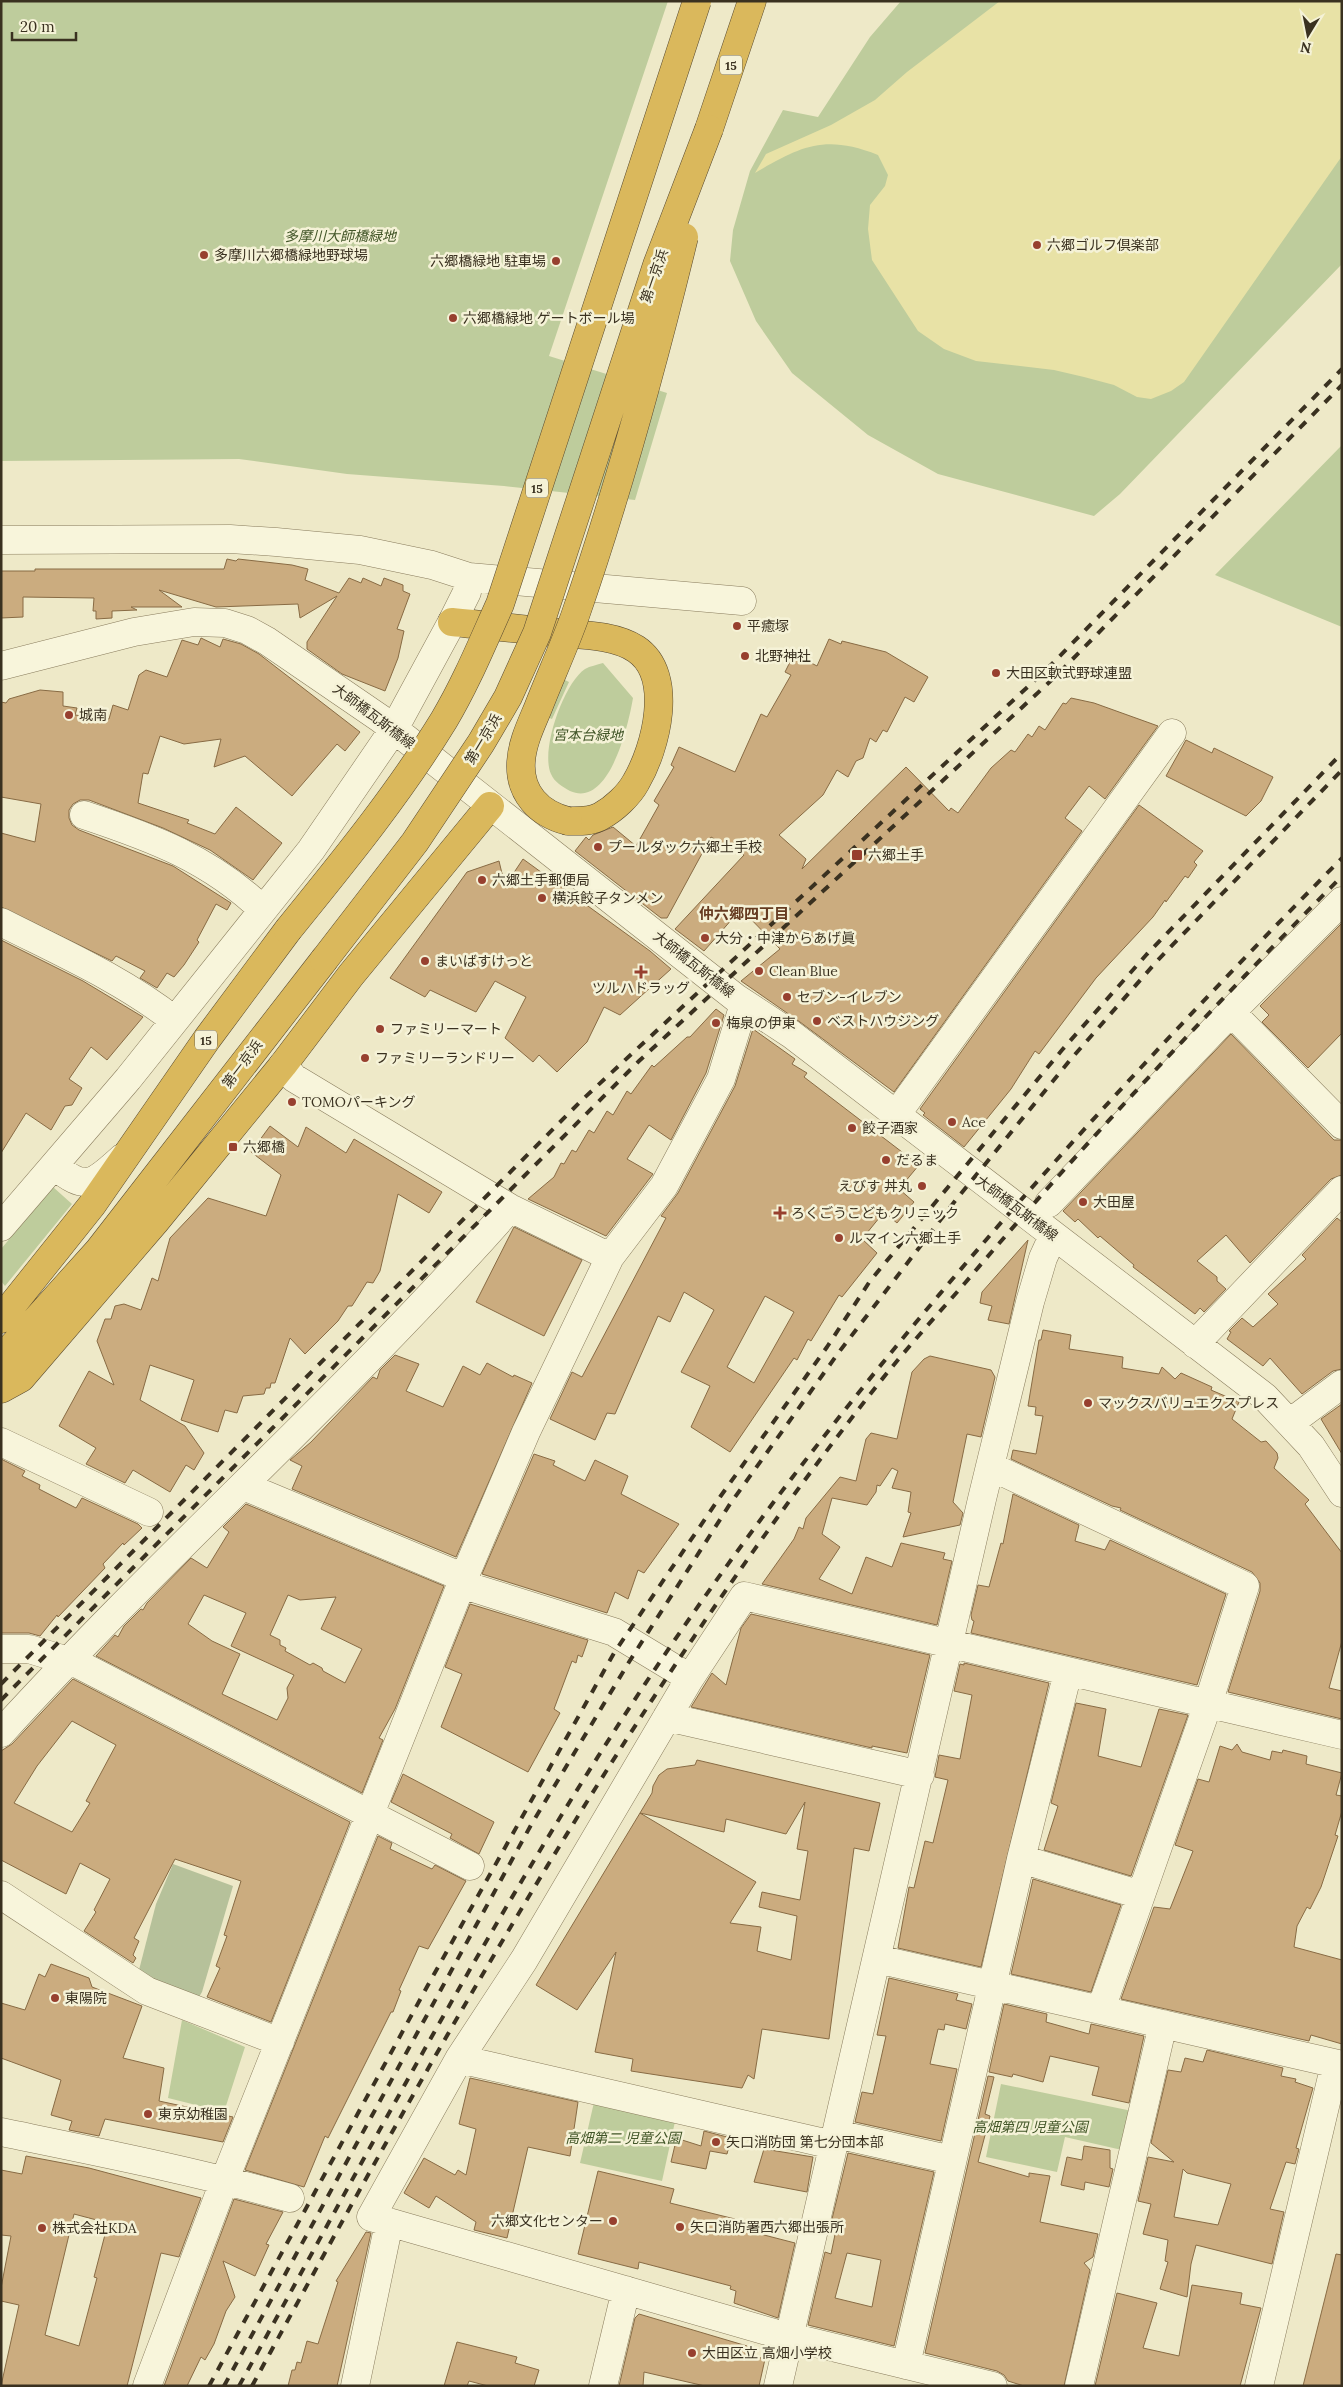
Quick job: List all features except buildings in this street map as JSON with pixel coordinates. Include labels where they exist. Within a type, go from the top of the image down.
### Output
[{"type":"highway","name":"15","points":[[1,1319],[92,1205],[207,1039],[288,930],[373,825],[415,766],[468,675],[500,604],[697,1]]},
{"type":"highway","name":"第一京浜","points":[[1,1359],[99,1250],[414,842],[481,743],[537,634],[657,265],[709,129],[752,1]]},
{"type":"highway","points":[[452,622],[599,637],[634,648],[645,656],[654,668],[659,704],[650,748],[636,782],[612,808],[599,817],[585,821],[568,821],[543,812],[531,800],[525,789],[520,761],[526,737],[574,618],[600,539],[657,341],[709,129]]},
{"type":"highway","points":[[1,1389],[21,1378],[155,1222],[283,1065],[351,976],[490,806]]},
{"type":"street","points":[[1,540],[230,539],[346,547],[432,565],[469,576],[742,601]]},
{"type":"street","points":[[1,1227],[55,1166],[311,850],[394,729],[452,622],[466,592],[469,576]]},
{"type":"street","name":"大師橋瓦斯橋線","points":[[1,666],[134,632],[194,622],[225,624],[247,630],[267,640],[394,729],[744,1004],[791,1034],[1265,1397],[1291,1422],[1311,1446],[1342,1493]]},
{"type":"street","points":[[896,1116],[1172,733]]},
{"type":"street","points":[[84,815],[130,830],[187,854],[241,889],[263,910]]},
{"type":"street","points":[[1049,1203],[1231,1012],[1342,901]]},
{"type":"street","points":[[1,922],[104,974],[153,1003],[174,1020]]},
{"type":"street","points":[[147,2386],[225,2179],[370,1814],[463,1580],[526,1432],[610,1257],[664,1186],[721,1079],[744,1004]]},
{"type":"street","points":[[1231,1012],[1342,1125]]},
{"type":"street","points":[[283,1065],[294,1078],[510,1208],[610,1257]]},
{"type":"street","points":[[55,1166],[76,1182],[83,1183],[94,1181],[128,1153]]},
{"type":"street","points":[[1195,1344],[1342,1190]]},
{"type":"street","points":[[1,1734],[67,1660],[372,1355],[510,1208]]},
{"type":"street","points":[[778,2386],[990,1466],[1030,1302],[1043,1258],[1053,1236]]},
{"type":"street","points":[[1291,1422],[1342,1384]]},
{"type":"street","points":[[1,1442],[149,1512]]},
{"type":"street","points":[[990,1466],[1245,1586],[1208,1704],[1101,2009]]},
{"type":"street","points":[[245,1484],[251,1489],[455,1574],[470,1587],[614,1632],[690,1678]]},
{"type":"street","points":[[993,2386],[790,2338],[389,2223],[371,2216],[459,2058],[524,1960],[690,1678],[744,1596],[1342,1735]]},
{"type":"street","points":[[1,1649],[29,1649],[78,1664],[470,1866]]},
{"type":"street","points":[[906,2365],[1021,1859],[1068,1672]]},
{"type":"street","points":[[667,1717],[920,1775]]},
{"type":"street","points":[[1021,1859],[1141,1895]]},
{"type":"street","points":[[1,1895],[147,1990],[280,2042]]},
{"type":"street","points":[[877,1958],[1339,2064],[1259,2386]]},
{"type":"street","points":[[1079,2386],[1163,2024]]},
{"type":"street","points":[[459,2058],[834,2140],[952,2160]]},
{"type":"street","points":[[1,2132],[130,2157],[225,2179],[290,2198]]},
{"type":"street","points":[[355,2386],[389,2223]]},
{"type":"street","points":[[603,2386],[626,2290]]},
{"type":"green space","name":"多摩川大師橋緑地","points":[[1,1],[668,1],[549,356],[667,393],[635,500],[504,486],[347,474],[239,459],[1,461]]},
{"type":"green space","name":"六郷ゴルフ倶楽部","points":[[901,1],[1342,1],[1342,264],[1120,494],[1094,516],[938,474],[868,435],[792,373],[756,321],[730,261],[733,230],[750,171],[783,110],[818,117],[870,37]]},
{"type":"green space","points":[[1342,445],[1342,627],[1215,575]]},
{"type":"green space","name":"宮本台緑地","points":[[603,663],[633,698],[627,725],[615,760],[606,776],[596,787],[584,793],[570,791],[556,782],[551,774],[548,763],[551,734],[562,702],[577,677],[585,669]]},
{"type":"green space","points":[[559,677],[569,682],[552,719],[542,715]]},
{"type":"green space","points":[[53,1187],[72,1204],[5,1286],[1,1281],[1,1249]]},
{"type":"green space","points":[[173,1864],[233,1886],[202,1992],[196,2002],[146,1983],[139,1970],[156,1904]]},
{"type":"green space","points":[[182,2020],[245,2047],[224,2112],[168,2098]]},
{"type":"green space","name":"高畑第四 児童公園","points":[[1001,2084],[1132,2111],[1122,2150],[1065,2137],[1057,2172],[986,2157]]},
{"type":"green space","name":"高畑第二 児童公園","points":[[595,2098],[676,2117],[662,2181],[580,2163]]},
{"type":"sand","name":"六郷ゴルフ倶楽部","points":[[1000,1],[1342,1],[1342,156],[1184,382],[1171,391],[1151,399],[1137,397],[1114,385],[1054,370],[976,361],[944,349],[918,331],[872,260],[868,229],[870,205],[885,186],[888,175],[878,155],[843,145],[828,144],[814,146],[786,156],[755,173],[766,154],[831,125],[875,100],[907,72]]},
{"type":"railway","points":[[1,1684],[583,1099],[1047,669],[1342,369]]},
{"type":"railway","points":[[1,1700],[639,1061],[1056,676],[1342,385]]},
{"type":"railway","points":[[209,2386],[428,1985],[614,1653],[720,1497],[827,1347],[870,1281],[1062,1050],[1147,954],[1342,753]]},
{"type":"railway","points":[[224,2386],[531,1825],[629,1662],[730,1504],[839,1352],[955,1201],[1071,1059],[1157,961],[1342,770]]},
{"type":"railway","points":[[239,2386],[437,2027],[540,1851],[593,1764],[649,1678],[726,1567],[806,1459],[890,1354],[976,1252],[1156,1052],[1342,858]]},
{"type":"railway","points":[[252,2386],[395,2126],[544,1871],[623,1745],[704,1622],[789,1501],[879,1383],[1056,1178],[1245,975],[1342,876]]},
{"type":"place","name":"六郷ゴルフ倶楽部","points":[[1037,245]]},
{"type":"place","name":"多摩川六郷橋緑地野球場","points":[[204,255]]},
{"type":"place","name":"六郷橋緑地 駐車場","points":[[556,261]]},
{"type":"place","name":"六郷橋緑地 ゲートボール場","points":[[453,318]]},
{"type":"place","name":"平癒塚","points":[[737,626]]},
{"type":"place","name":"北野神社","points":[[745,656]]},
{"type":"place","name":"大田区軟式野球連盟","points":[[996,673]]},
{"type":"place","name":"城南","points":[[69,715]]},
{"type":"place","name":"プールダック六郷土手校","points":[[598,847]]},
{"type":"place","name":"六郷土手","points":[[857,855]]},
{"type":"place","name":"六郷土手郵便局","points":[[482,880]]},
{"type":"place","name":"横浜餃子タンメン","points":[[542,898]]},
{"type":"place","name":"大分・中津からあげ眞","points":[[705,938]]},
{"type":"place","name":"まいばすけっと","points":[[425,961]]},
{"type":"place","name":"Clean Blue","points":[[759,971]]},
{"type":"place","name":"ツルハドラッグ","points":[[641,972]]},
{"type":"place","name":"セブン-イレブン","points":[[787,997]]},
{"type":"place","name":"ベストハウジング","points":[[817,1021]]},
{"type":"place","name":"梅泉の伊東","points":[[716,1023]]},
{"type":"place","name":"ファミリーマート","points":[[380,1029]]},
{"type":"place","name":"ファミリーランドリー","points":[[365,1058]]},
{"type":"place","name":"TOMOパーキング","points":[[292,1102]]},
{"type":"place","name":"Ace","points":[[952,1122]]},
{"type":"place","name":"餃子酒家","points":[[852,1128]]},
{"type":"place","name":"六郷橋","points":[[233,1147]]},
{"type":"place","name":"だるま","points":[[886,1160]]},
{"type":"place","name":"えびす 丼丸","points":[[922,1186]]},
{"type":"place","name":"大田屋","points":[[1083,1202]]},
{"type":"place","name":"ろくごうこどもクリニック","points":[[780,1213]]},
{"type":"place","name":"ルマイン六郷土手","points":[[839,1238]]},
{"type":"place","name":"マックスバリュエクスプレス","points":[[1088,1403]]},
{"type":"place","name":"東陽院","points":[[55,1998]]},
{"type":"place","name":"東京幼稚園","points":[[148,2114]]},
{"type":"place","name":"矢口消防団 第七分団本部","points":[[716,2142]]},
{"type":"place","name":"六郷文化センター","points":[[613,2221]]},
{"type":"place","name":"矢口消防署西六郷出張所","points":[[680,2227]]},
{"type":"place","name":"株式会社KDA","points":[[42,2228]]},
{"type":"place","name":"大田区立 高畑小学校","points":[[692,2353]]},
{"type":"district","name":"仲六郷四丁目","points":[[744,913]]}]
